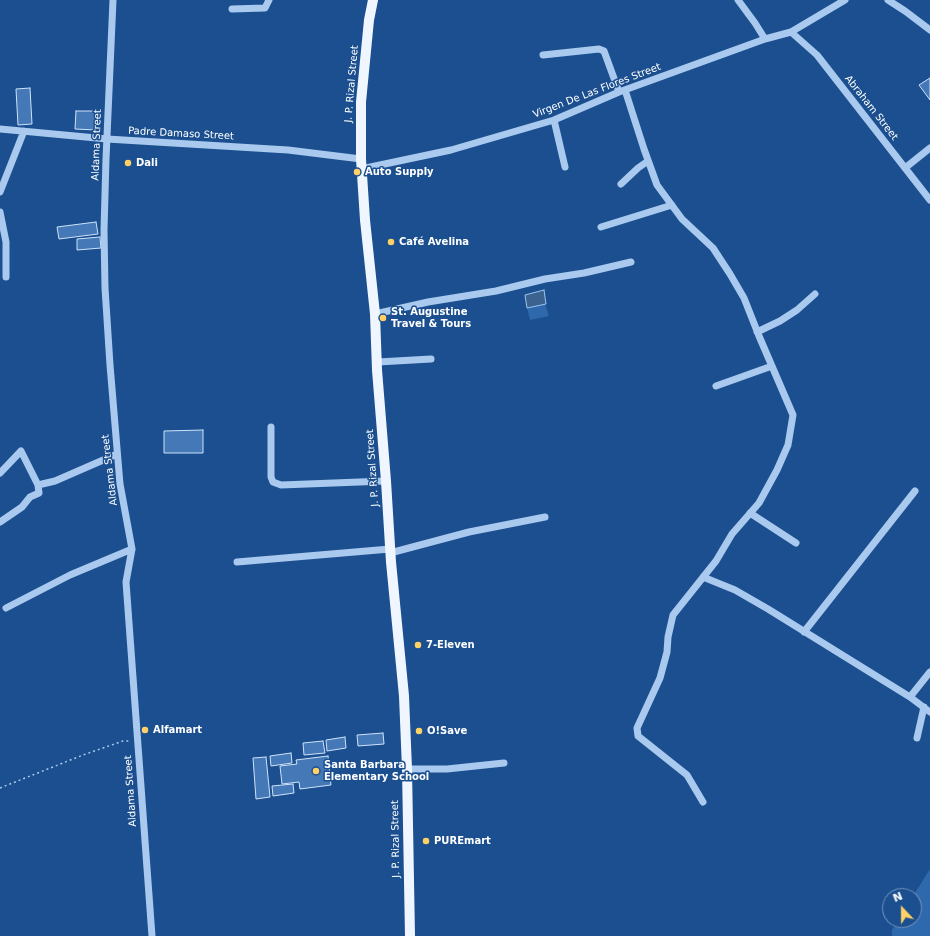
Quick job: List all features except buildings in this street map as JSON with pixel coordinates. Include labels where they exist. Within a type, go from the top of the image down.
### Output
[{"type":"main road","name":"J. P. Rizal Street","points":[[373,0],[369,20],[361,102],[361,164],[365,220],[375,314],[378,362],[377,370],[390,551],[404,696],[410,936]]},
{"type":"street","name":"Aldama Street","points":[[113,0],[104,230],[105,288],[120,484],[132,549],[126,582],[152,936]]},
{"type":"street","points":[[232,9],[265,8],[269,0]]},
{"type":"street","points":[[738,0],[755,23],[764,39]]},
{"type":"street","name":"Virgen De Las Flores Street","points":[[361,164],[451,150],[554,120],[622,91],[764,39],[791,32],[845,0]]},
{"type":"street","points":[[888,0],[930,30]]},
{"type":"street","name":"Abraham Street","points":[[791,32],[817,55],[930,200]]},
{"type":"street","points":[[543,55],[599,49],[604,51],[622,91],[657,185],[682,220],[713,248],[730,274],[744,298],[793,415],[788,445],[777,470],[759,503],[732,534],[716,561],[673,615],[668,637],[667,652],[660,678],[637,728],[638,736],[687,775],[703,802]]},
{"type":"street","points":[[554,120],[565,167]]},
{"type":"street","name":"Padre Damaso Street","points":[[0,129],[107,139],[288,150],[361,164]]},
{"type":"street","points":[[0,192],[24,131]]},
{"type":"street","points":[[905,168],[930,148]]},
{"type":"street","points":[[621,184],[648,161]]},
{"type":"street","points":[[601,227],[672,205]]},
{"type":"street","points":[[0,212],[6,242],[6,277]]},
{"type":"street","points":[[375,314],[428,302],[496,291],[631,262]]},
{"type":"street","points":[[757,332],[780,321],[815,294]]},
{"type":"street","points":[[378,362],[431,359]]},
{"type":"street","points":[[716,386],[772,366]]},
{"type":"street","points":[[271,427],[271,477],[273,482],[281,485],[386,481]]},
{"type":"street","points":[[0,473],[21,451],[38,485],[39,493],[30,497],[22,507],[0,522]]},
{"type":"street","points":[[38,485],[55,481],[117,454]]},
{"type":"street","points":[[804,632],[915,491]]},
{"type":"street","points":[[750,513],[796,543]]},
{"type":"street","points":[[237,562],[390,551],[469,532],[545,517]]},
{"type":"street","points":[[6,608],[70,575],[132,549]]},
{"type":"street","points":[[703,577],[735,590],[910,696],[927,710],[917,738]]},
{"type":"street","points":[[910,696],[930,672]]},
{"type":"street","points":[[407,769],[447,769],[504,764]]},
{"type":"path","points":[[0,788],[123,741],[137,741]]},
{"type":"shaded area","points":[[544,290],[546,304],[527,308],[525,295]]},
{"type":"shaded area","points":[[545,304],[549,316],[530,320],[527,308]]},
{"type":"shaded area","points":[[930,869],[930,936],[892,936],[893,928],[922,928],[922,888],[918,888]]},
{"type":"place","name":"Dali","points":[[128,163]]},
{"type":"place","name":"Auto Supply","points":[[357,172]]},
{"type":"place","name":"Café Avelina","points":[[391,242]]},
{"type":"place","name":"St. Augustine Travel & Tours","points":[[383,318]]},
{"type":"place","name":"7-Eleven","points":[[418,645]]},
{"type":"place","name":"Alfamart","points":[[145,730]]},
{"type":"place","name":"O!Save","points":[[419,731]]},
{"type":"place","name":"Santa Barbara Elementary School","points":[[316,771]]},
{"type":"place","name":"PUREmart","points":[[426,841]]}]
